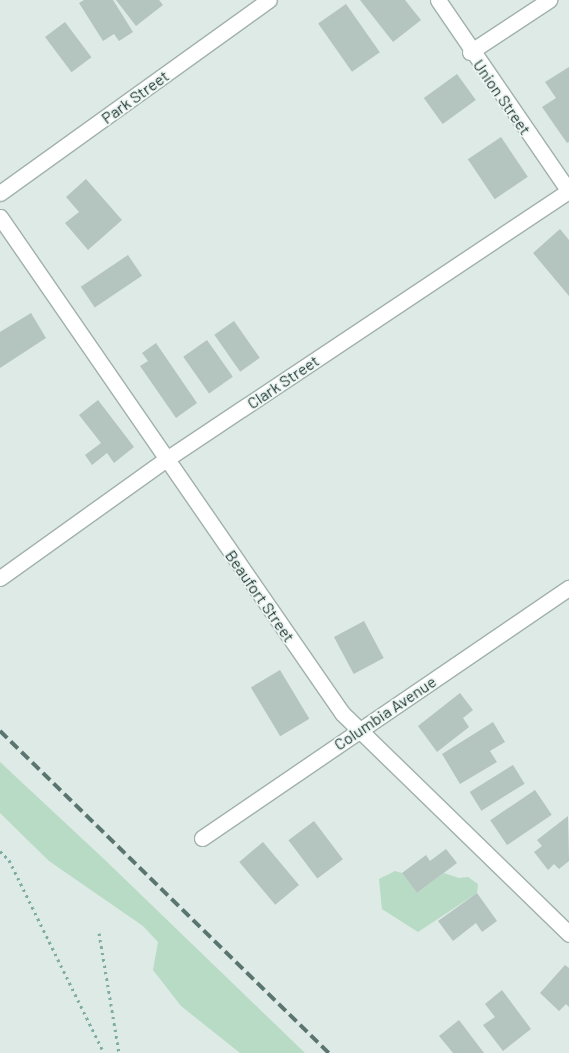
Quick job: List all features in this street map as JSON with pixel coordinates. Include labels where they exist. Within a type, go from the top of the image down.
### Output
[{"type":"street","name":"Park Street","points":[[0,193],[269,0]]},
{"type":"street","name":"Union Street","points":[[438,0],[470,52],[569,191]]},
{"type":"street","points":[[470,52],[549,0]]},
{"type":"street","name":"Clark Street","points":[[0,578],[164,460],[569,191]]},
{"type":"street","name":"Beaufort Street","points":[[0,217],[164,460],[358,731],[569,934]]},
{"type":"street","name":"Columbia Avenue","points":[[202,838],[569,588]]},
{"type":"path","points":[[0,851],[9,860],[104,1053]]},
{"type":"path","points":[[99,933],[119,1053]]},
{"type":"green space","points":[[0,762],[105,860],[305,1053],[240,1053],[181,1006],[153,970],[158,942],[143,926],[49,861],[0,813]]},
{"type":"green space","points":[[395,871],[402,873],[417,893],[444,873],[459,878],[468,877],[478,884],[477,893],[418,932],[382,909],[379,879]]},
{"type":"building","points":[[84,0],[113,0],[133,32],[119,41],[114,34],[103,41],[79,3]]},
{"type":"building","points":[[116,0],[159,0],[163,5],[136,26]]},
{"type":"building","points":[[360,0],[405,0],[421,20],[393,42]]},
{"type":"building","points":[[346,4],[380,52],[352,72],[318,24]]},
{"type":"building","points":[[65,22],[91,57],[72,72],[45,37]]},
{"type":"building","points":[[569,67],[569,142],[567,143],[542,107],[556,98],[545,82]]},
{"type":"building","points":[[457,74],[476,100],[443,124],[424,98]]},
{"type":"building","points":[[501,137],[528,177],[495,199],[468,159]]},
{"type":"building","points":[[86,179],[122,220],[88,250],[65,223],[79,212],[66,197]]},
{"type":"building","points":[[560,229],[569,240],[569,296],[533,253]]},
{"type":"building","points":[[128,255],[142,276],[95,308],[81,287]]},
{"type":"building","points":[[31,313],[46,338],[0,368],[0,332]]},
{"type":"building","points":[[234,321],[260,358],[240,372],[214,335]]},
{"type":"building","points":[[207,340],[233,377],[209,393],[183,357]]},
{"type":"building","points":[[156,343],[197,403],[176,418],[140,366],[148,361],[142,353]]},
{"type":"building","points":[[98,400],[134,447],[114,463],[107,453],[92,465],[85,455],[101,443],[79,415]]},
{"type":"building","points":[[364,621],[384,658],[354,674],[334,637]]},
{"type":"building","points":[[280,670],[309,719],[280,736],[251,688]]},
{"type":"building","points":[[460,693],[473,710],[463,718],[469,727],[437,752],[418,726]]},
{"type":"building","points":[[493,722],[505,742],[490,751],[497,762],[460,784],[442,754]]},
{"type":"building","points":[[513,765],[525,784],[481,811],[470,792]]},
{"type":"building","points":[[535,790],[552,815],[507,845],[490,820]]},
{"type":"building","points":[[568,816],[569,861],[559,869],[554,864],[548,870],[534,852],[542,846],[537,840]]},
{"type":"building","points":[[314,821],[343,859],[317,879],[288,840]]},
{"type":"building","points":[[263,842],[299,885],[275,905],[239,862]]},
{"type":"building","points":[[446,849],[457,863],[417,893],[402,873],[426,855],[430,861]]},
{"type":"building","points":[[477,893],[497,921],[482,932],[476,923],[453,941],[438,921]]},
{"type":"building","points":[[565,965],[569,968],[569,1007],[566,1004],[559,1011],[540,993]]},
{"type":"building","points":[[502,990],[531,1029],[503,1051],[483,1025],[495,1017],[485,1004]]},
{"type":"building","points":[[459,1020],[484,1053],[453,1053],[439,1036]]},
{"type":"railway","points":[[0,731],[329,1053]]}]
